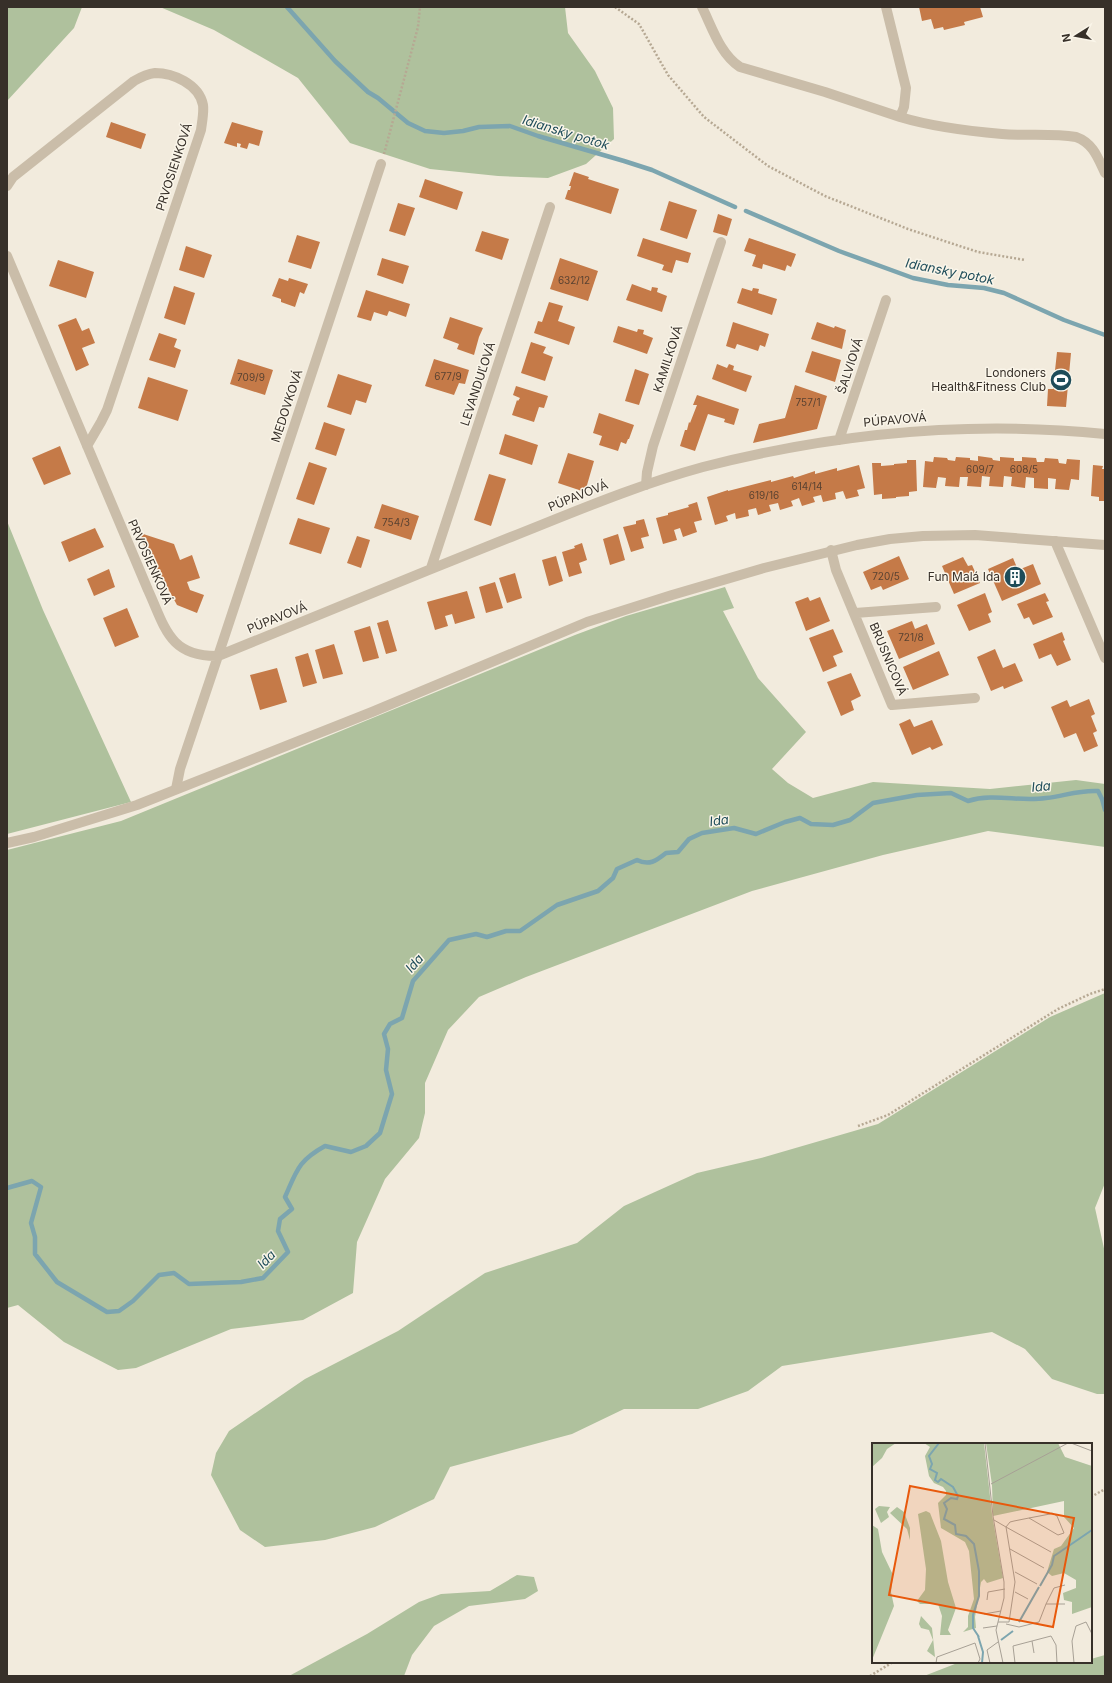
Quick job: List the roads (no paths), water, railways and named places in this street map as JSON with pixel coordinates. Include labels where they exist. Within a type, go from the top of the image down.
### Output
[{"type":"street","points":[[702,7],[724,52],[740,67],[825,92],[927,125],[1003,134],[1076,137],[1083,139],[1092,148],[1105,173]]},
{"type":"street","points":[[886,7],[906,88],[904,107],[900,117]]},
{"type":"street","name":"PRVOSIENKOVÁ","points":[[7,186],[14,177],[134,81],[143,76],[153,73],[179,78],[190,85],[198,94],[203,104],[201,130],[109,402],[101,422],[87,446]]},
{"type":"street","name":"MEDOVKOVÁ","points":[[218,656],[381,164]]},
{"type":"street","name":"LEVANDUĽOVÁ","points":[[431,568],[550,207]]},
{"type":"street","name":"KAMILKOVÁ","points":[[646,485],[647,472],[653,446],[721,242]]},
{"type":"street","name":"PRVOSIENKOVÁ","points":[[7,256],[148,590],[170,636],[176,644],[186,651],[203,656],[218,656]]},
{"type":"street","name":"ŠALVIOVÁ","points":[[839,440],[886,300]]},
{"type":"street","name":"PÚPAVOVÁ","points":[[218,656],[431,568],[646,485],[741,458],[780,449],[870,435],[922,430],[996,428],[1076,431],[1105,434]]},
{"type":"street","points":[[7,843],[34,837],[137,805],[372,712],[587,622],[680,592],[831,550],[890,539],[923,536],[975,535],[1105,545]]},
{"type":"street","points":[[1055,541],[1105,658]]},
{"type":"street","name":"BRUSNICOVÁ","points":[[831,550],[836,570],[892,705],[975,698]]},
{"type":"street","name":"BRUSNICOVÁ","points":[[855,613],[936,607]]},
{"type":"street","points":[[176,789],[180,769],[218,656]]},
{"type":"waterway","name":"Idiansky potok","points":[[287,7],[335,61],[368,92],[378,98],[408,123],[425,131],[444,133],[463,131],[479,127],[510,126],[538,136],[652,170],[735,207]]},
{"type":"waterway","name":"Idiansky potok","points":[[746,211],[839,251],[913,278],[948,285],[984,288],[1004,293],[1064,320],[1105,335]]},
{"type":"waterway","name":"Ida","points":[[7,1188],[32,1181],[41,1187],[31,1223],[35,1237],[35,1254],[57,1282],[107,1312],[119,1311],[133,1301],[159,1275],[174,1273],[189,1284],[241,1282],[263,1278],[288,1252],[278,1231],[280,1219],[292,1209],[285,1197],[299,1167],[309,1156],[325,1146],[351,1152],[366,1146],[380,1133],[392,1094],[386,1070],[388,1049],[384,1034],[390,1024],[402,1018],[413,981],[449,940],[476,934],[487,937],[506,931],[520,931],[557,905],[598,891],[613,878],[617,869],[637,860],[649,863],[666,853],[678,852],[689,839],[702,833],[734,828],[756,834],[785,822],[800,818],[811,824],[833,825],[850,820],[873,803],[917,795],[951,793],[968,801],[987,798],[1036,799],[1084,791],[1098,791],[1105,810]]},
{"type":"place","name":"Londoners Health&Fitness Club","points":[[1061,380]]},
{"type":"place","name":"Fun Malá Ida","points":[[1015,577]]}]
